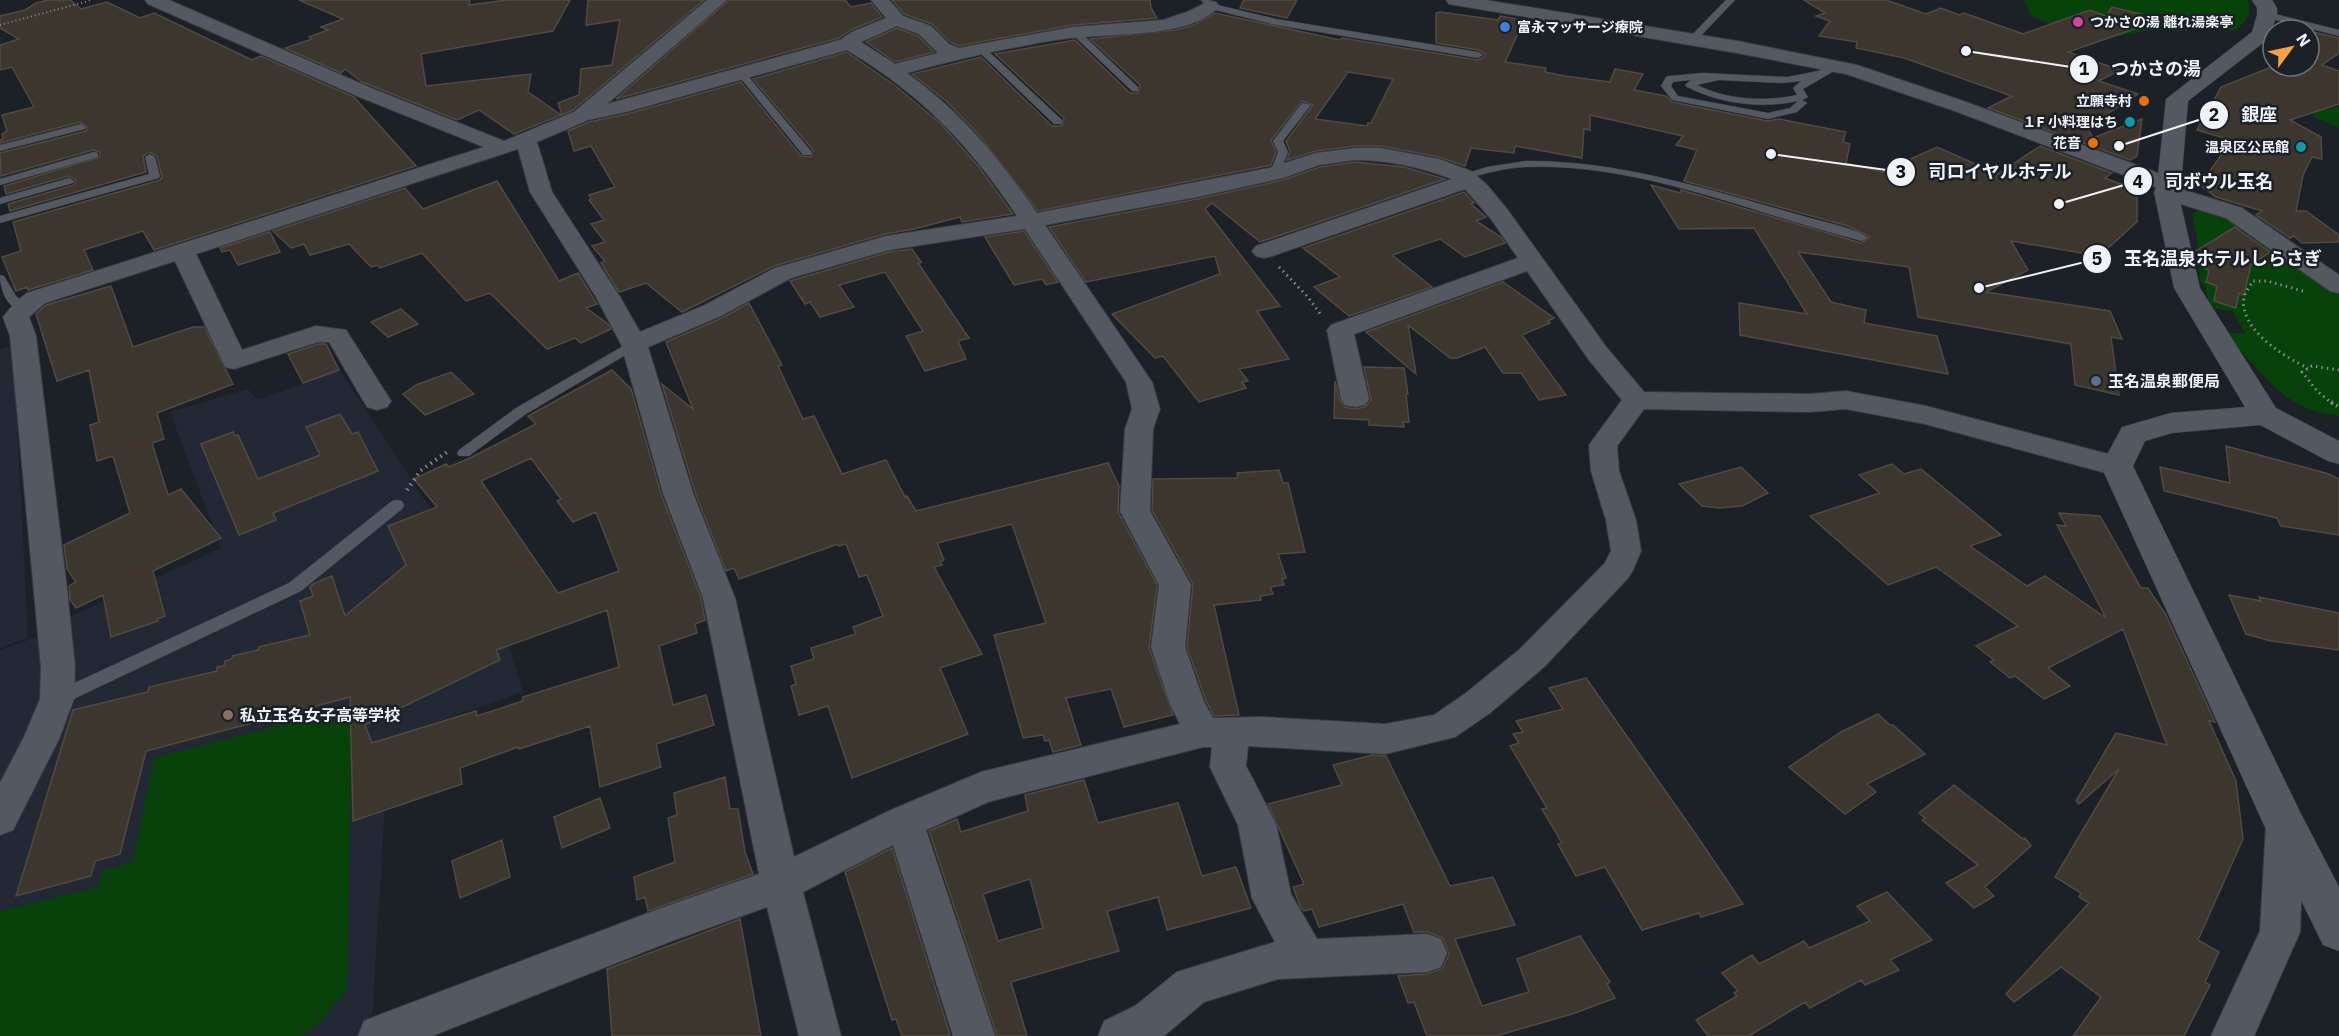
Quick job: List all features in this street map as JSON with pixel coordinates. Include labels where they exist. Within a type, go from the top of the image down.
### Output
[{"type":"street","points":[[154,0],[363,92],[504,148]]},
{"type":"street","points":[[581,116],[718,0]]},
{"type":"street","points":[[880,0],[897,20],[925,30],[942,48],[955,54]]},
{"type":"street","points":[[1455,0],[1626,30],[1693,39],[1830,69],[1962,107],[2234,213],[2339,286]]},
{"type":"street","points":[[895,70],[955,54],[1075,32],[1163,24],[1190,18],[1208,3]]},
{"type":"street","points":[[2264,8],[2260,35],[2177,99],[2168,189],[2187,288],[2265,415],[2339,454]]},
{"type":"street","points":[[0,819],[41,740],[57,699],[58,667],[51,589],[15,329],[36,298],[504,148],[581,116],[620,108],[847,44],[858,36],[897,20]]},
{"type":"street","points":[[847,44],[853,45],[895,70],[933,101],[973,140],[1032,221],[1138,382],[1146,409],[1139,429],[1135,511],[1175,585],[1168,647],[1187,704],[1217,733],[1228,767],[1257,824],[1272,898],[1306,958]]},
{"type":"street","points":[[526,139],[541,192],[608,297],[634,344],[678,494],[719,598],[781,884],[820,1036]]},
{"type":"street","points":[[634,344],[712,311],[783,273],[886,243],[1032,221],[1275,173],[1316,159],[1381,154],[1431,164],[1466,179],[1499,214],[1598,354],[1636,400],[1809,403],[1846,400],[1926,415],[2117,466],[2286,825],[2339,931]]},
{"type":"street","points":[[1264,251],[1466,179]]},
{"type":"street","points":[[2259,229],[2339,270]]},
{"type":"street","points":[[182,250],[234,361],[316,334],[337,335],[377,401]]},
{"type":"street","points":[[1355,399],[1340,330],[1531,261]]},
{"type":"street","points":[[379,1036],[664,925],[781,884],[851,846],[981,788],[1217,733],[1261,731],[1385,739],[1443,727],[1478,703],[1532,658],[1617,570],[1626,551],[1621,520],[1605,471],[1603,445],[1636,400]]},
{"type":"street","points":[[2117,466],[2133,434],[2172,423],[2265,415]]},
{"type":"street","points":[[904,821],[974,1036]]},
{"type":"street","points":[[2232,1036],[2280,932],[2286,825]]},
{"type":"street","points":[[1119,1036],[1150,1021],[1192,986],[1278,960],[1427,953]]},
{"type":"lane","points":[[1693,39],[1731,0]]},
{"type":"lane","points":[[1208,3],[1276,22],[1478,55]]},
{"type":"lane","points":[[2264,8],[2339,33]]},
{"type":"lane","points":[[1075,32],[1135,89]]},
{"type":"lane","points":[[981,49],[1058,122]]},
{"type":"lane","points":[[1830,69],[1806,81],[1798,88],[1803,97],[1801,105],[1793,110],[1768,116],[1675,98],[1666,86],[1669,79],[1694,76],[1780,80],[1830,69]]},
{"type":"lane","points":[[741,73],[807,153]]},
{"type":"lane","points":[[1723,78],[1702,79],[1690,85],[1698,90],[1748,102],[1773,103],[1803,97]]},
{"type":"lane","points":[[1275,173],[1282,152],[1278,141],[1306,105]]},
{"type":"lane","points":[[0,148],[81,127]]},
{"type":"lane","points":[[0,182],[94,156]]},
{"type":"lane","points":[[0,220],[155,176],[150,157]]},
{"type":"lane","points":[[1466,179],[1489,169],[1527,164],[1598,169],[1666,182],[1862,238]]},
{"type":"lane","points":[[0,201],[69,181]]},
{"type":"lane","points":[[0,279],[11,298],[15,329]]},
{"type":"lane","points":[[464,453],[521,411],[634,344]]},
{"type":"lane","points":[[57,699],[295,587],[397,506]]},
{"type":"path","points":[[0,25],[92,0]]},
{"type":"path","points":[[1264,251],[1308,297],[1324,318],[1340,330]]},
{"type":"path","points":[[2307,292],[2266,281],[2253,281],[2243,299],[2244,312],[2266,342],[2286,358],[2308,368]]},
{"type":"path","points":[[2339,370],[2312,366],[2302,372],[2310,387],[2322,398],[2339,407]]},
{"type":"shaded area","points":[[13,345],[28,638],[0,648],[0,349]]},
{"type":"shaded area","name":"私立玉名女子高等学校","points":[[340,370],[423,498],[462,548],[502,623],[523,692],[389,738],[371,1036],[0,1036],[0,650],[62,628],[61,621],[221,548],[170,412],[248,389],[258,400]]},
{"type":"green space","points":[[2024,0],[2248,0],[2249,14],[2235,31],[2199,23],[2182,31],[2152,30],[2102,39],[2052,27],[2030,14]]},
{"type":"green space","points":[[2339,107],[2339,128],[2314,117],[2311,112]]},
{"type":"green space","points":[[2201,210],[2235,222],[2243,228],[2227,237],[2245,246],[2258,239],[2301,272],[2339,295],[2339,416],[2311,410],[2290,399],[2272,384],[2228,337],[2225,332],[2246,334],[2232,311],[2210,308],[2205,286],[2200,281],[2199,267],[2203,259],[2192,213]]},
{"type":"green space","points":[[352,707],[347,989],[319,1023],[302,1036],[0,1036],[0,911],[99,887],[102,871],[133,862],[154,758]]},
{"type":"building","points":[[48,0],[70,0],[81,9],[107,2],[140,18],[154,13],[252,60],[261,56],[354,97],[416,166],[154,250],[143,231],[84,250],[93,270],[28,290],[27,287],[16,291],[2,257],[21,251],[13,222],[160,180],[162,177],[157,156],[149,152],[143,156],[146,172],[10,211],[8,204],[74,185],[76,180],[68,176],[6,194],[4,186],[100,157],[100,152],[93,150],[1,176],[0,153],[86,131],[88,128],[80,122],[0,143],[3,139],[2,134],[7,131],[2,115],[34,107],[12,67],[0,70],[0,45],[19,39],[0,28],[0,16],[25,10],[36,3]]},
{"type":"building","points":[[299,0],[470,0],[469,5],[507,0],[570,0],[553,31],[421,54],[426,86],[531,74],[528,92],[561,115],[514,134],[479,110],[457,120],[362,82],[345,69],[341,73],[285,48],[312,39],[309,37],[328,30],[321,27],[343,19]]},
{"type":"building","points":[[588,0],[704,0],[573,110],[562,115],[558,103],[579,95],[581,69],[612,65],[620,20],[586,25]]},
{"type":"building","points":[[729,0],[845,0],[851,7],[871,3],[882,17],[851,30],[839,38],[616,99]]},
{"type":"building","points":[[892,0],[1150,0],[1151,8],[1157,18],[1073,25],[958,46],[950,42],[932,24],[904,14]]},
{"type":"building","points":[[1244,0],[1297,0],[1287,18],[1240,8]]},
{"type":"building","points":[[1804,0],[1886,0],[1926,14],[1941,8],[1959,15],[1964,13],[2023,34],[2090,10],[2106,16],[2112,7],[2141,14],[2134,25],[2140,27],[2068,52],[2120,70],[2099,81],[2138,94],[2087,127],[2093,138],[2142,119],[2137,156],[2130,160],[1988,108],[2012,96],[1904,58],[1856,48],[1857,42],[1819,36],[1830,21],[1816,16],[1825,13]]},
{"type":"building","points":[[1215,13],[1340,40],[1342,38],[1478,60],[1484,57],[1485,54],[1478,50],[1436,43],[1436,13],[1498,20],[1500,16],[1524,20],[1505,62],[1546,68],[1545,72],[1565,76],[1610,82],[1615,69],[1643,74],[1634,90],[1666,96],[1672,102],[1768,121],[1779,119],[1846,132],[1843,142],[1850,144],[1846,163],[1882,172],[1937,147],[1998,174],[2040,146],[2112,173],[2105,178],[2137,190],[2137,222],[2099,256],[2011,241],[2028,270],[1986,292],[2110,311],[2122,339],[2111,337],[2119,395],[2075,385],[2071,344],[1918,317],[1909,267],[1798,252],[1831,302],[1866,310],[1864,323],[1937,336],[1948,374],[1740,335],[1739,303],[1807,314],[1754,228],[1679,229],[1651,185],[1680,193],[1681,190],[1861,243],[1870,237],[1848,226],[1684,181],[1697,150],[1676,145],[1683,136],[1590,115],[1590,130],[1584,129],[1582,158],[1515,146],[1514,153],[1471,148],[1465,166],[1439,157],[1381,146],[1355,146],[1316,151],[1287,160],[1290,151],[1286,141],[1313,105],[1302,101],[1271,140],[1276,152],[1271,165],[1038,211],[980,136],[947,102],[912,74],[981,57],[1052,126],[1062,126],[1064,118],[995,54],[1075,40],[1130,93],[1138,93],[1140,85],[1090,39],[1176,30],[1194,25]],"holes":[[[1348,72],[1393,79],[1371,123],[1367,126],[1315,119]]]},
{"type":"building","points":[[897,28],[918,36],[934,52],[895,62],[866,42]]},
{"type":"building","points":[[2321,34],[2339,38],[2339,53],[2322,65],[2339,71],[2339,104],[2290,120],[2321,137],[2322,159],[2312,157],[2303,175],[2296,211],[2306,211],[2339,235],[2339,242],[2302,243],[2294,236],[2290,238],[2256,215],[2262,211],[2216,197],[2200,185],[2224,151],[2220,150],[2231,140],[2197,130],[2221,87],[2261,71],[2261,78],[2321,78]]},
{"type":"building","points":[[847,52],[897,87],[941,124],[979,167],[1013,214],[962,222],[960,217],[885,234],[774,266],[682,312],[646,283],[619,292],[601,263],[605,261],[592,246],[605,242],[591,224],[604,220],[589,200],[591,199],[589,195],[615,187],[591,146],[574,151],[568,131],[589,122],[627,114],[741,82],[801,156],[811,157],[813,150],[753,79]]},
{"type":"building","points":[[1355,162],[1404,167],[1445,179],[1260,242],[1212,203],[1205,209],[1280,306],[1257,311],[1289,359],[1239,369],[1248,381],[1242,382],[1246,388],[1199,402],[1163,356],[1155,358],[1112,314],[1220,274],[1215,256],[1086,282],[1049,227],[1197,199],[1283,180],[1320,167]]},
{"type":"building","points":[[497,181],[559,281],[578,273],[597,304],[586,308],[608,324],[611,329],[581,343],[575,338],[547,349],[490,293],[466,301],[422,253],[380,268],[377,265],[371,267],[349,244],[310,255],[304,244],[291,248],[273,231],[405,188],[423,209]]},
{"type":"building","points":[[1464,192],[1474,203],[1471,204],[1486,217],[1476,221],[1501,237],[1505,243],[1465,257],[1440,239],[1392,255],[1432,287],[1349,316],[1314,287],[1340,277],[1303,248]]},
{"type":"building","points":[[2235,227],[2270,252],[2251,265],[2244,295],[2239,293],[2236,308],[2214,301],[2217,286],[2206,282],[2209,271],[2196,261],[2194,252]]},
{"type":"building","points":[[1024,231],[1058,282],[1046,285],[1042,279],[1014,285],[985,237]]},
{"type":"building","points":[[270,232],[280,252],[238,265],[230,250],[222,252],[220,248]]},
{"type":"building","points":[[912,249],[921,262],[918,263],[969,338],[958,341],[966,359],[925,371],[906,336],[923,331],[885,272],[839,285],[854,307],[820,317],[810,302],[805,304],[790,281],[889,252]]},
{"type":"building","points":[[1503,282],[1554,318],[1548,321],[1550,323],[1522,335],[1566,395],[1539,400],[1521,373],[1503,373],[1485,347],[1457,358],[1450,358],[1408,325],[1416,374],[1366,332]]},
{"type":"building","points":[[111,286],[133,347],[193,327],[204,327],[233,384],[157,413],[164,439],[152,443],[168,495],[181,489],[221,538],[153,571],[165,616],[157,619],[158,621],[111,637],[103,595],[76,608],[70,600],[69,586],[76,582],[67,569],[64,545],[130,513],[113,456],[97,461],[90,425],[99,422],[89,370],[57,381],[36,314],[46,305]]},
{"type":"building","points":[[749,303],[782,365],[778,366],[803,419],[814,416],[842,474],[886,460],[905,497],[907,496],[916,511],[1108,463],[1119,486],[1118,512],[1157,585],[1149,648],[1173,715],[1124,727],[1111,689],[1066,698],[1081,745],[1053,752],[1049,740],[1045,741],[1043,735],[1023,738],[994,635],[1046,623],[1012,524],[937,543],[944,560],[940,562],[942,565],[934,567],[982,654],[940,668],[968,734],[852,778],[828,706],[799,715],[791,686],[796,684],[791,666],[814,659],[811,648],[856,634],[853,627],[883,616],[867,575],[859,577],[846,544],[839,546],[838,544],[739,579],[734,568],[726,571],[695,492],[662,384],[693,409],[666,342],[722,318]]},
{"type":"building","points":[[401,309],[418,324],[388,337],[371,322]]},
{"type":"building","points":[[318,344],[326,344],[339,370],[303,383],[288,354]]},
{"type":"building","points":[[1364,367],[1404,368],[1409,422],[1403,422],[1404,427],[1369,425],[1369,420],[1334,418],[1335,381],[1339,399],[1345,407],[1355,409],[1365,407],[1371,400]]},
{"type":"building","points":[[612,370],[631,389],[661,494],[701,598],[705,620],[695,624],[697,633],[659,646],[673,705],[706,695],[714,725],[656,744],[661,767],[600,787],[590,726],[519,749],[518,747],[460,768],[462,784],[353,821],[350,697],[146,751],[120,854],[95,861],[91,876],[16,896],[73,710],[148,692],[149,687],[217,671],[217,667],[224,666],[225,661],[232,659],[233,656],[258,650],[259,647],[310,635],[300,601],[313,596],[310,587],[313,584],[332,576],[345,616],[406,565],[388,526],[437,507],[414,479],[446,464],[449,467],[470,458],[536,424],[528,416]],"holes":[[[531,458],[561,499],[557,501],[573,522],[596,512],[619,571],[558,593],[481,481]],[[607,610],[619,667],[523,697],[523,701],[477,716],[476,711],[372,743],[365,725],[500,660],[496,650]]]},
{"type":"building","points":[[451,372],[474,394],[425,415],[403,394],[416,385]]},
{"type":"building","points":[[340,414],[352,434],[358,432],[378,471],[273,513],[276,520],[239,535],[201,444],[233,432],[235,436],[238,435],[258,479],[320,455],[306,427]]},
{"type":"building","points":[[2226,446],[2329,474],[2339,479],[2339,535],[2281,526],[2277,518],[2164,491],[2160,467],[2230,483]]},
{"type":"building","points":[[1892,464],[1904,474],[1921,469],[2001,535],[1970,546],[2027,586],[2045,576],[2106,618],[2057,525],[2066,526],[2059,513],[2100,516],[2141,588],[2148,588],[2166,615],[2215,722],[2209,721],[2236,781],[2243,839],[2198,940],[2219,952],[2205,982],[2210,985],[2184,1036],[2073,1036],[2101,997],[2061,967],[2014,1002],[2006,994],[2089,903],[2079,897],[2081,893],[2055,877],[2119,769],[2079,804],[2076,801],[2116,733],[2167,745],[2123,629],[2048,668],[2070,686],[2044,699],[2015,676],[2010,678],[1990,662],[1994,660],[1976,646],[2018,626],[1936,567],[1888,585],[1810,516],[1880,493],[1859,475]]},
{"type":"building","points":[[1741,467],[1768,493],[1742,506],[1719,508],[1702,506],[1679,484]]},
{"type":"building","points":[[1279,470],[1283,483],[1288,483],[1305,552],[1278,554],[1286,578],[1282,579],[1284,585],[1270,587],[1273,594],[1260,596],[1261,600],[1214,605],[1239,715],[1214,716],[1206,701],[1187,647],[1193,584],[1152,510],[1153,479],[1238,478],[1237,473]]},
{"type":"building","points":[[2229,595],[2261,601],[2259,597],[2339,613],[2339,650],[2271,641],[2246,634]]},
{"type":"building","points":[[1586,678],[1743,904],[1701,917],[1699,913],[1642,930],[1605,867],[1576,876],[1558,844],[1562,843],[1542,809],[1547,808],[1510,746],[1519,743],[1513,734],[1523,732],[1516,721],[1563,709],[1549,688]]},
{"type":"building","points":[[1878,714],[1925,754],[1867,784],[1876,792],[1845,814],[1789,767],[1841,732]]},
{"type":"building","points":[[1372,755],[1386,756],[1450,886],[1493,877],[1515,925],[1455,939],[1482,1006],[1529,992],[1517,959],[1580,936],[1610,982],[1607,984],[1615,998],[1572,1014],[1496,1036],[1427,1036],[1414,1002],[1408,1003],[1398,976],[1427,974],[1442,969],[1449,954],[1443,938],[1428,932],[1414,932],[1403,904],[1319,927],[1312,909],[1304,911],[1301,908],[1293,887],[1304,884],[1268,804],[1342,785],[1333,765]]},
{"type":"building","points":[[725,777],[730,809],[738,809],[745,852],[753,874],[648,911],[645,897],[637,900],[634,877],[675,862],[668,818],[677,815],[674,793]]},
{"type":"building","points":[[1084,780],[1098,823],[1178,803],[1202,876],[1236,867],[1251,908],[1167,930],[1158,897],[1107,911],[1119,951],[1011,982],[1027,1036],[997,1036],[929,831],[957,819],[961,832],[1028,811],[1025,795]],"holes":[[[1030,879],[1043,928],[998,941],[983,894]]]},
{"type":"building","points":[[1954,785],[2023,839],[2025,838],[2031,846],[1985,887],[1994,896],[1974,908],[1946,883],[1978,865],[1922,820],[1925,818],[1919,813]]},
{"type":"building","points":[[600,798],[610,828],[562,848],[554,817]]},
{"type":"building","points":[[502,840],[510,877],[460,898],[452,861]]},
{"type":"building","points":[[892,848],[950,1035],[947,1036],[902,1036],[896,1019],[892,1020],[845,872]]},
{"type":"building","points":[[1887,892],[1932,940],[1890,960],[1899,970],[1865,985],[1861,980],[1810,1008],[1805,1002],[1749,1036],[1708,1036],[1696,1020],[1737,996],[1734,993],[1738,991],[1722,973],[1752,955],[1759,964],[1804,941],[1809,948],[1870,921],[1857,906]]},
{"type":"building","points":[[740,919],[761,1036],[612,1036],[607,969]]},
{"type":"place","name":"つかさの湯 離れ湯楽亭","points":[[2078,22]]},
{"type":"place","name":"富永マッサージ療院","points":[[1505,27]]},
{"type":"place","name":"つかさの湯","points":[[1966,51]]},
{"type":"place","name":"立願寺村","points":[[2144,101]]},
{"type":"place","name":"１F 小料理はち","points":[[2130,122]]},
{"type":"place","name":"花音","points":[[2093,143]]},
{"type":"place","name":"銀座","points":[[2119,146]]},
{"type":"place","name":"温泉区公民館","points":[[2301,147]]},
{"type":"place","name":"司ロイヤルホテル","points":[[1771,154]]},
{"type":"place","name":"司ボウル玉名","points":[[2059,204]]},
{"type":"place","name":"玉名温泉ホテルしらさぎ","points":[[1979,288]]},
{"type":"place","name":"玉名温泉郵便局","points":[[2096,381]]},
{"type":"place","name":"私立玉名女子高等学校","points":[[228,715]]}]
